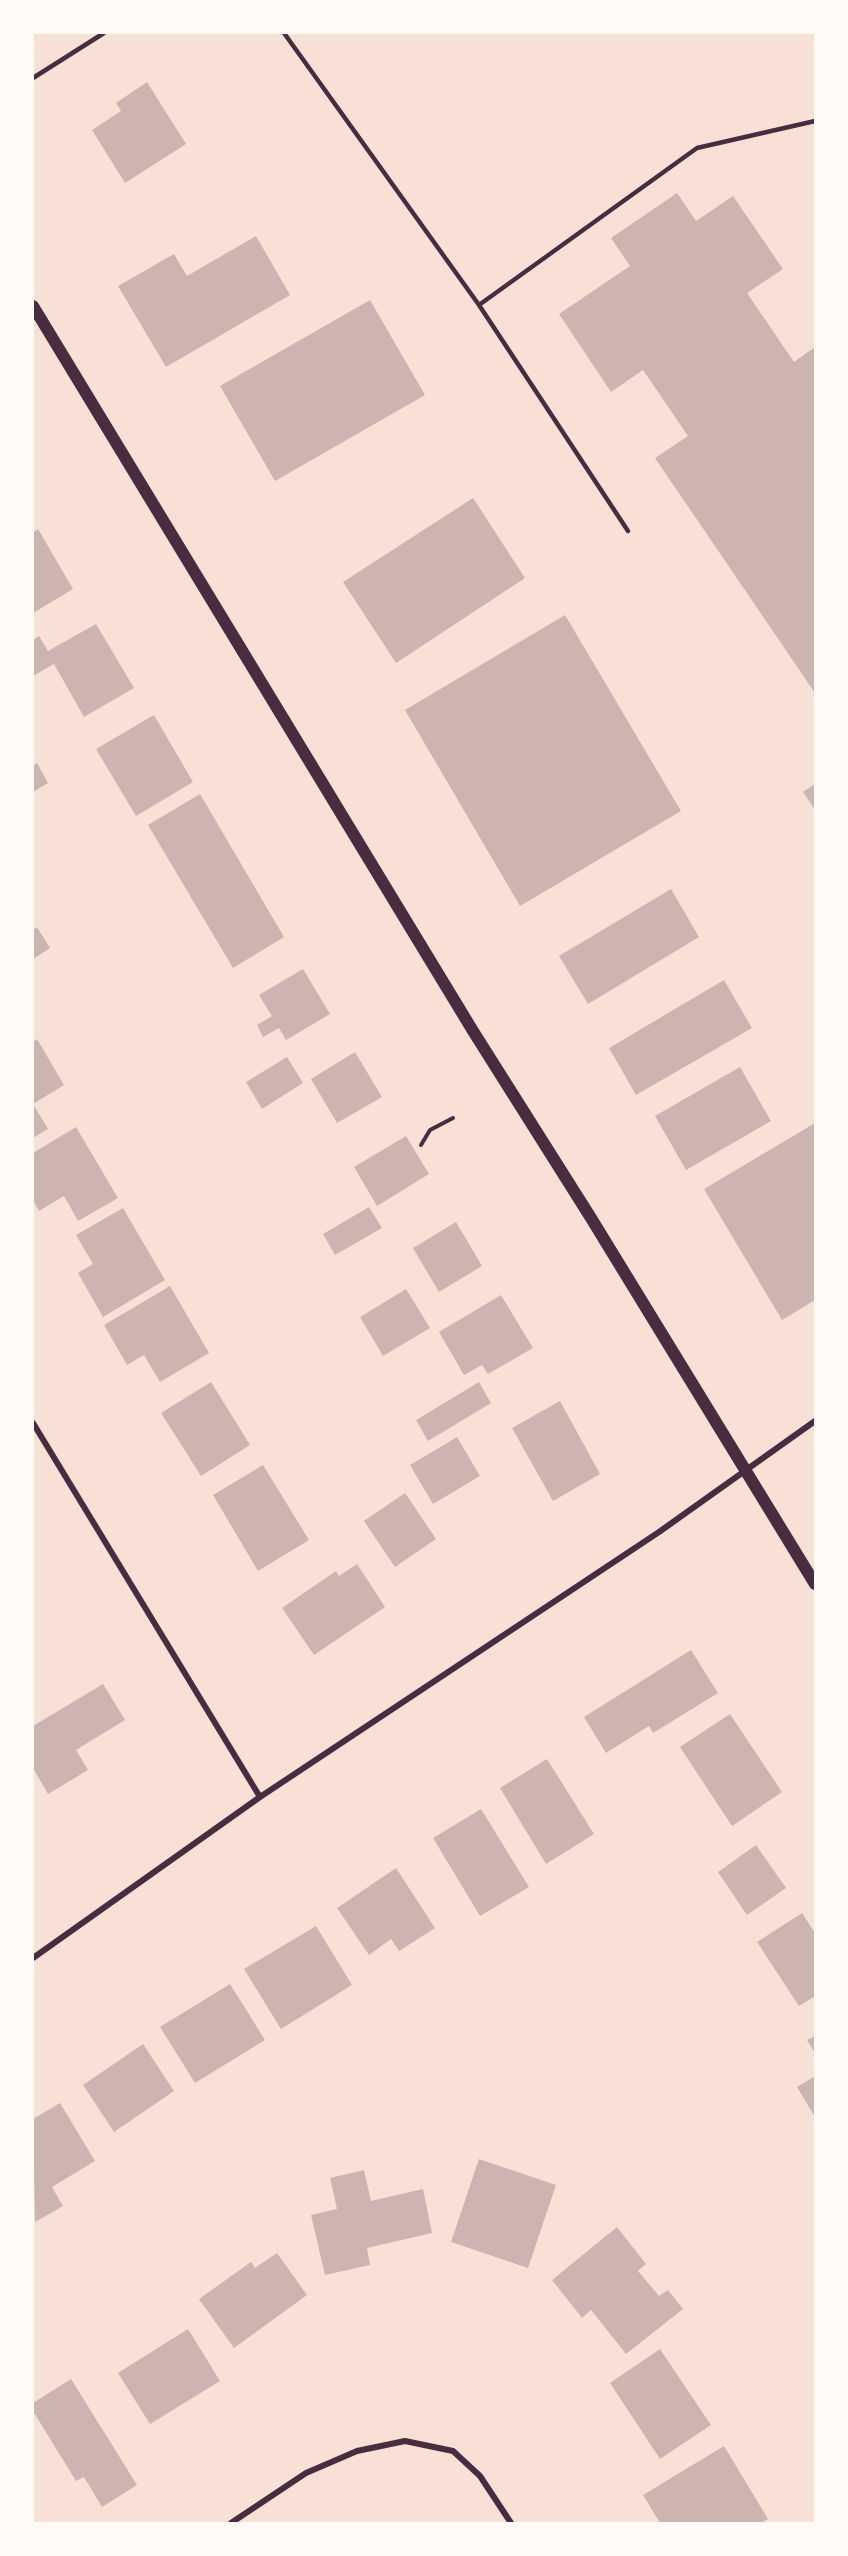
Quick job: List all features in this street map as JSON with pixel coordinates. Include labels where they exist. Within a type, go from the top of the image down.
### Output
[{"type":"main road","points":[[33,306],[467,1022],[591,1218],[743,1470],[815,1584]]},
{"type":"street","points":[[33,1958],[260,1797],[658,1532],[815,1421]]},
{"type":"street","points":[[33,1423],[260,1797]]},
{"type":"street","points":[[231,2523],[306,2473],[357,2451],[405,2441],[453,2451],[480,2476],[511,2523]]},
{"type":"lane","points":[[33,78],[104,33]]},
{"type":"lane","points":[[284,33],[479,305],[628,531]]},
{"type":"lane","points":[[479,305],[698,148],[815,121]]},
{"type":"path","points":[[421,1145],[430,1130],[453,1118]]},
{"type":"building","points":[[147,82],[186,144],[125,183],[92,130],[121,111],[116,103]]},
{"type":"building","points":[[677,193],[696,221],[733,196],[783,269],[747,293],[794,362],[815,347],[815,693],[655,458],[688,436],[643,370],[611,392],[559,314],[630,266],[611,238]]},
{"type":"building","points":[[256,236],[290,295],[166,367],[118,286],[174,254],[187,276]]},
{"type":"building","points":[[370,300],[425,395],[275,481],[220,386]]},
{"type":"building","points":[[473,498],[525,578],[396,663],[343,582]]},
{"type":"building","points":[[38,529],[73,589],[33,613],[33,532]]},
{"type":"building","points":[[565,615],[681,811],[520,906],[405,710]]},
{"type":"building","points":[[96,624],[134,688],[84,717],[54,664],[33,676],[33,640],[39,636],[48,651]]},
{"type":"building","points":[[154,715],[193,782],[136,816],[96,749]]},
{"type":"building","points":[[37,763],[48,783],[33,792],[33,766]]},
{"type":"building","points":[[815,784],[815,810],[803,792]]},
{"type":"building","points":[[200,794],[284,937],[233,968],[148,825]]},
{"type":"building","points":[[671,889],[699,937],[588,1004],[559,956]]},
{"type":"building","points":[[37,927],[50,948],[33,959],[33,930]]},
{"type":"building","points":[[303,969],[330,1014],[286,1040],[279,1028],[263,1037],[257,1025],[272,1016],[259,995]]},
{"type":"building","points":[[724,980],[752,1028],[636,1095],[609,1048]]},
{"type":"building","points":[[37,1039],[64,1085],[33,1104],[33,1042]]},
{"type":"building","points":[[355,1052],[382,1097],[337,1123],[311,1079]]},
{"type":"building","points":[[287,1057],[303,1083],[262,1109],[246,1082]]},
{"type":"building","points":[[740,1067],[771,1121],[686,1170],[655,1116]]},
{"type":"building","points":[[33,1104],[48,1129],[33,1138]]},
{"type":"building","points":[[815,1123],[815,1300],[782,1320],[704,1189]]},
{"type":"building","points":[[76,1127],[118,1198],[78,1221],[64,1196],[39,1211],[33,1200],[33,1153]]},
{"type":"building","points":[[406,1136],[429,1174],[377,1206],[354,1167]]},
{"type":"building","points":[[369,1207],[382,1228],[335,1255],[323,1234]]},
{"type":"building","points":[[123,1208],[165,1280],[103,1317],[78,1273],[93,1264],[76,1235]]},
{"type":"building","points":[[456,1222],[482,1266],[439,1292],[413,1248]]},
{"type":"building","points":[[170,1286],[209,1353],[160,1382],[144,1355],[127,1365],[104,1325]]},
{"type":"building","points":[[406,1289],[430,1328],[383,1356],[360,1317]]},
{"type":"building","points":[[501,1295],[533,1348],[488,1374],[482,1365],[464,1375],[439,1332]]},
{"type":"building","points":[[211,1382],[250,1445],[201,1476],[161,1413]]},
{"type":"building","points":[[479,1382],[491,1403],[428,1441],[416,1420]]},
{"type":"building","points":[[560,1401],[600,1474],[553,1501],[512,1428]]},
{"type":"building","points":[[457,1437],[480,1476],[433,1504],[410,1465]]},
{"type":"building","points":[[263,1465],[309,1540],[258,1571],[213,1495]]},
{"type":"building","points":[[405,1493],[436,1539],[395,1567],[364,1521]]},
{"type":"building","points":[[357,1564],[385,1607],[314,1655],[282,1608],[336,1571],[339,1576]]},
{"type":"building","points":[[691,1650],[718,1693],[653,1733],[649,1726],[606,1753],[584,1717]]},
{"type":"building","points":[[103,1684],[125,1720],[76,1750],[88,1770],[48,1794],[33,1768],[33,1726]]},
{"type":"building","points":[[730,1714],[782,1792],[732,1826],[680,1747]]},
{"type":"building","points":[[547,1759],[594,1834],[546,1864],[500,1788]]},
{"type":"building","points":[[481,1809],[529,1887],[480,1916],[433,1838]]},
{"type":"building","points":[[756,1845],[786,1888],[747,1915],[718,1872]]},
{"type":"building","points":[[396,1868],[435,1928],[399,1951],[391,1939],[369,1955],[337,1908]]},
{"type":"building","points":[[802,1913],[815,1933],[815,1996],[799,2006],[757,1942]]},
{"type":"building","points":[[316,1926],[352,1985],[281,2029],[244,1969]]},
{"type":"building","points":[[230,1984],[265,2040],[195,2083],[160,2027]]},
{"type":"building","points":[[815,2036],[815,2053],[807,2040]]},
{"type":"building","points":[[143,2044],[174,2091],[114,2132],[83,2085]]},
{"type":"building","points":[[815,2076],[815,2117],[797,2087]]},
{"type":"building","points":[[60,2103],[95,2161],[52,2187],[63,2206],[35,2222],[33,2119]]},
{"type":"building","points":[[479,2159],[556,2185],[528,2268],[451,2242]]},
{"type":"building","points":[[364,2170],[371,2201],[423,2189],[432,2233],[367,2248],[370,2265],[325,2275],[311,2215],[337,2209],[330,2178]]},
{"type":"building","points":[[617,2227],[646,2264],[638,2271],[659,2296],[668,2290],[683,2309],[626,2354],[591,2310],[582,2318],[552,2280]]},
{"type":"building","points":[[277,2253],[307,2295],[234,2348],[199,2299],[251,2262],[255,2268]]},
{"type":"building","points":[[188,2329],[220,2381],[150,2424],[118,2373]]},
{"type":"building","points":[[660,2349],[711,2425],[660,2459],[610,2383]]},
{"type":"building","points":[[71,2379],[137,2485],[102,2507],[84,2477],[76,2481],[33,2411],[33,2403]]},
{"type":"building","points":[[724,2446],[768,2519],[761,2523],[660,2523],[643,2495]]}]
